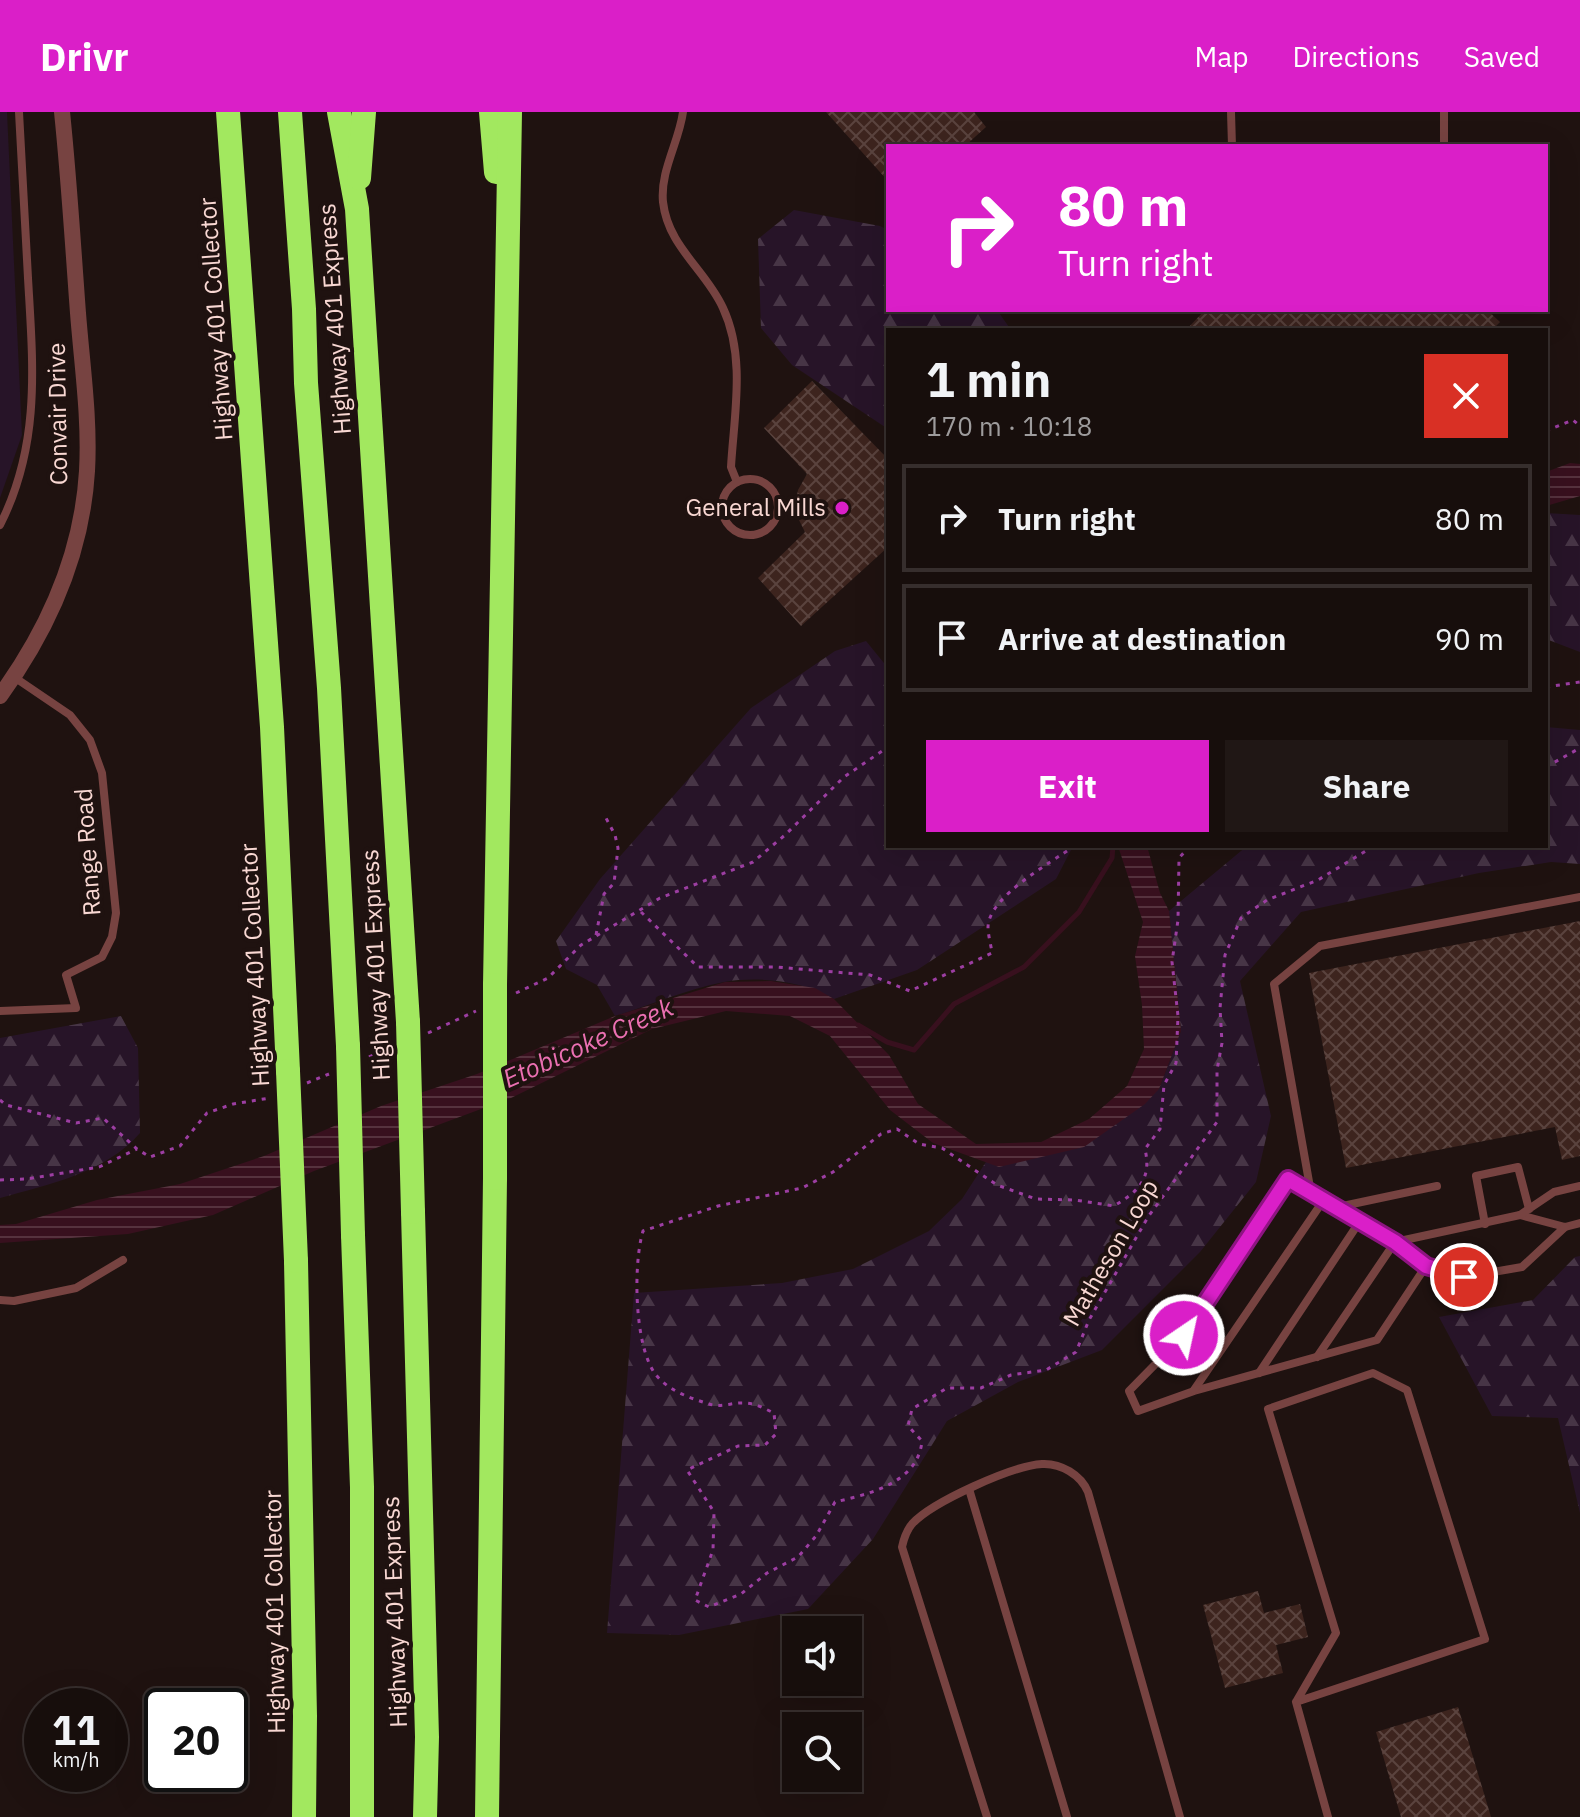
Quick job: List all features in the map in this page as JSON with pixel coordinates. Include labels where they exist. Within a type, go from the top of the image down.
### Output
[{"type":"highway","name":"Highway 401 Collector","points":[[228,112],[297,1077],[296,1261],[305,1716],[304,1817]]},
{"type":"highway","name":"Highway 401 Express","points":[[290,112],[306,383],[355,1053],[353,1235],[362,1487],[362,1817]]},
{"type":"highway","name":"Highway 401 Express","points":[[339,112],[357,209],[413,1030],[413,1212],[427,1737],[425,1817]]},
{"type":"highway","points":[[357,209],[364,112]]},
{"type":"highway","points":[[491,112],[506,306]]},
{"type":"highway","points":[[487,1817],[495,1178],[502,990],[510,112]]},
{"type":"street","name":"Convair Drive","points":[[0,696],[33,649],[66,574],[79,529],[87,470],[85,397],[62,112]]},
{"type":"lane","points":[[0,525],[13,500],[24,462],[34,386],[19,112]]},
{"type":"lane","points":[[683,112],[666,168],[663,201],[671,232],[689,260],[709,282],[724,309],[734,340],[737,364],[731,467],[737,482]]},
{"type":"lane","points":[[1231,112],[1232,144]]},
{"type":"lane","points":[[1444,112],[1444,144]]},
{"type":"lane","points":[[756,480],[771,489],[778,505],[777,515],[767,530],[741,534],[727,522],[723,504],[730,488],[737,482],[756,480]]},
{"type":"lane","name":"Range Road","points":[[0,1011],[76,1008],[66,975],[102,957],[112,937],[116,913],[102,773],[90,740],[70,715],[14,677]]},
{"type":"lane","points":[[1311,1193],[1274,984],[1320,946],[1580,897]]},
{"type":"lane","points":[[1485,1224],[1476,1176],[1518,1167],[1529,1209]]},
{"type":"lane","points":[[1426,1266],[1377,1340],[1194,1391],[1138,1411],[1129,1391],[1184,1335],[1288,1179],[1395,1242],[1426,1266],[1464,1277],[1522,1267],[1565,1227],[1580,1223]]},
{"type":"lane","points":[[1337,1207],[1437,1186]]},
{"type":"lane","points":[[1317,1357],[1395,1242],[1520,1215],[1554,1192],[1580,1186]]},
{"type":"lane","points":[[1194,1391],[1323,1201]]},
{"type":"lane","points":[[1520,1215],[1565,1227]]},
{"type":"lane","points":[[1259,1373],[1360,1221]]},
{"type":"lane","points":[[0,1300],[14,1301],[76,1288],[123,1260]]},
{"type":"lane","points":[[1296,1702],[1485,1639],[1407,1390],[1373,1373],[1268,1409],[1336,1633],[1296,1702],[1328,1817]]},
{"type":"lane","points":[[987,1817],[902,1547],[911,1525],[941,1503],[1029,1466],[1044,1464],[1071,1472],[1085,1483],[1180,1817]]},
{"type":"lane","points":[[969,1489],[1067,1817]]},
{"type":"path","points":[[1548,430],[1573,420],[1580,426]]},
{"type":"path","points":[[1548,687],[1580,682]]},
{"type":"path","points":[[502,990],[548,978],[581,945],[660,898],[753,862],[844,777],[886,748]]},
{"type":"path","points":[[1548,766],[1580,748]]},
{"type":"path","points":[[596,936],[604,894],[614,883],[618,848],[606,818]]},
{"type":"path","points":[[640,911],[698,967],[776,967],[870,975],[910,991],[992,953],[988,925],[998,905],[1025,879],[1071,848]]},
{"type":"path","name":"Matheson Loop","points":[[1188,848],[1179,858],[1178,920],[1172,962],[1178,1016],[1176,1063],[1164,1085],[1160,1129],[1145,1149],[1148,1163],[1139,1190],[1114,1206],[1075,1200],[1036,1199],[997,1185],[942,1148],[919,1144],[897,1129],[881,1134],[833,1172],[802,1188],[718,1206],[643,1231],[637,1250],[637,1301],[644,1345],[655,1375],[678,1393],[714,1406],[748,1402],[774,1413],[776,1434],[765,1445],[738,1446],[687,1470],[714,1512],[713,1550],[695,1600],[709,1607],[741,1594],[767,1573],[798,1557],[816,1536],[835,1502],[899,1481],[921,1456],[922,1441],[908,1426],[912,1409],[947,1388],[981,1388],[1011,1375],[1046,1370],[1076,1352],[1089,1320],[1148,1217],[1217,1122],[1217,1070],[1222,1043],[1220,1008],[1225,955],[1241,918],[1267,900],[1318,880],[1371,848]]},
{"type":"path","points":[[413,1030],[484,1008]]},
{"type":"path","points":[[355,1053],[390,1049]]},
{"type":"path","points":[[297,1077],[334,1072]]},
{"type":"path","points":[[0,1100],[6,1105],[76,1123],[103,1118],[150,1157],[180,1146],[207,1113],[233,1104],[265,1101],[279,1095]]},
{"type":"path","points":[[0,1180],[27,1179],[99,1167],[137,1149]]},
{"type":"green space","points":[[0,112],[7,112],[22,435],[0,498]]},
{"type":"green space","points":[[794,210],[880,226],[886,229],[886,312],[998,312],[1010,328],[886,328],[886,428],[792,365],[761,328],[758,239]]},
{"type":"green space","points":[[1548,513],[1580,515],[1580,652],[1548,640]]},
{"type":"green space","points":[[866,641],[886,666],[886,848],[1072,848],[1056,879],[917,970],[834,999],[795,984],[738,980],[696,989],[615,1016],[597,985],[566,969],[556,941],[600,879],[751,708],[835,651]]},
{"type":"green space","points":[[1548,727],[1580,730],[1580,864],[1551,862],[1479,873],[1301,912],[1240,981],[1271,1116],[1256,1182],[1200,1252],[1102,1350],[1018,1382],[947,1421],[873,1539],[808,1609],[679,1635],[607,1633],[634,1293],[782,1283],[853,1269],[929,1231],[962,1199],[993,1151],[999,1167],[1159,1089],[1181,1031],[1169,911],[1245,848],[1548,848]]},
{"type":"green space","points":[[121,1016],[138,1048],[140,1133],[126,1147],[94,1167],[57,1182],[0,1198],[0,1038]]},
{"type":"green space","points":[[1580,1256],[1580,1513],[1558,1418],[1492,1416],[1439,1317],[1533,1300],[1575,1257]]},
{"type":"water","points":[[1570,463],[1580,464],[1580,496],[1548,505],[1548,471]]},
{"type":"water","name":"Etobicoke Creek","points":[[1119,848],[1148,848],[1160,893],[1169,911],[1181,1031],[1159,1089],[1145,1104],[1084,1147],[999,1167],[933,1143],[890,1110],[830,1036],[790,1016],[726,1011],[652,1029],[511,1098],[314,1171],[213,1215],[128,1234],[0,1243],[0,1225],[16,1224],[97,1200],[180,1184],[264,1156],[381,1106],[477,1074],[615,1016],[725,982],[771,981],[815,988],[834,999],[889,1055],[918,1104],[976,1144],[1041,1142],[1089,1119],[1127,1086],[1144,1049],[1135,956],[1143,922]]},
{"type":"building","points":[[826,112],[974,112],[986,127],[967,144],[886,144],[886,179]]},
{"type":"building","points":[[1203,312],[1489,312],[1500,322],[1494,328],[1188,328]]},
{"type":"building","name":"General Mills","points":[[812,381],[886,457],[886,549],[801,626],[758,578],[805,532],[797,516],[796,500],[807,474],[764,428]]},
{"type":"building","points":[[1580,921],[1580,1156],[1562,1160],[1555,1127],[1346,1168],[1309,973]]},
{"type":"building","points":[[1258,1591],[1264,1613],[1300,1604],[1308,1637],[1276,1645],[1283,1673],[1225,1688],[1203,1605]]},
{"type":"building","points":[[1458,1707],[1491,1817],[1401,1817],[1376,1732]]},
{"type":"waterway","points":[[858,1025],[887,1042],[914,1050],[954,1004],[1024,967],[1079,912],[1112,858],[1113,848]]},
{"type":"place","name":"General Mills","points":[[842,508]]},
{"type":"route","points":[[1184,1335],[1288,1179],[1395,1242],[1426,1266],[1464,1277]]}]
